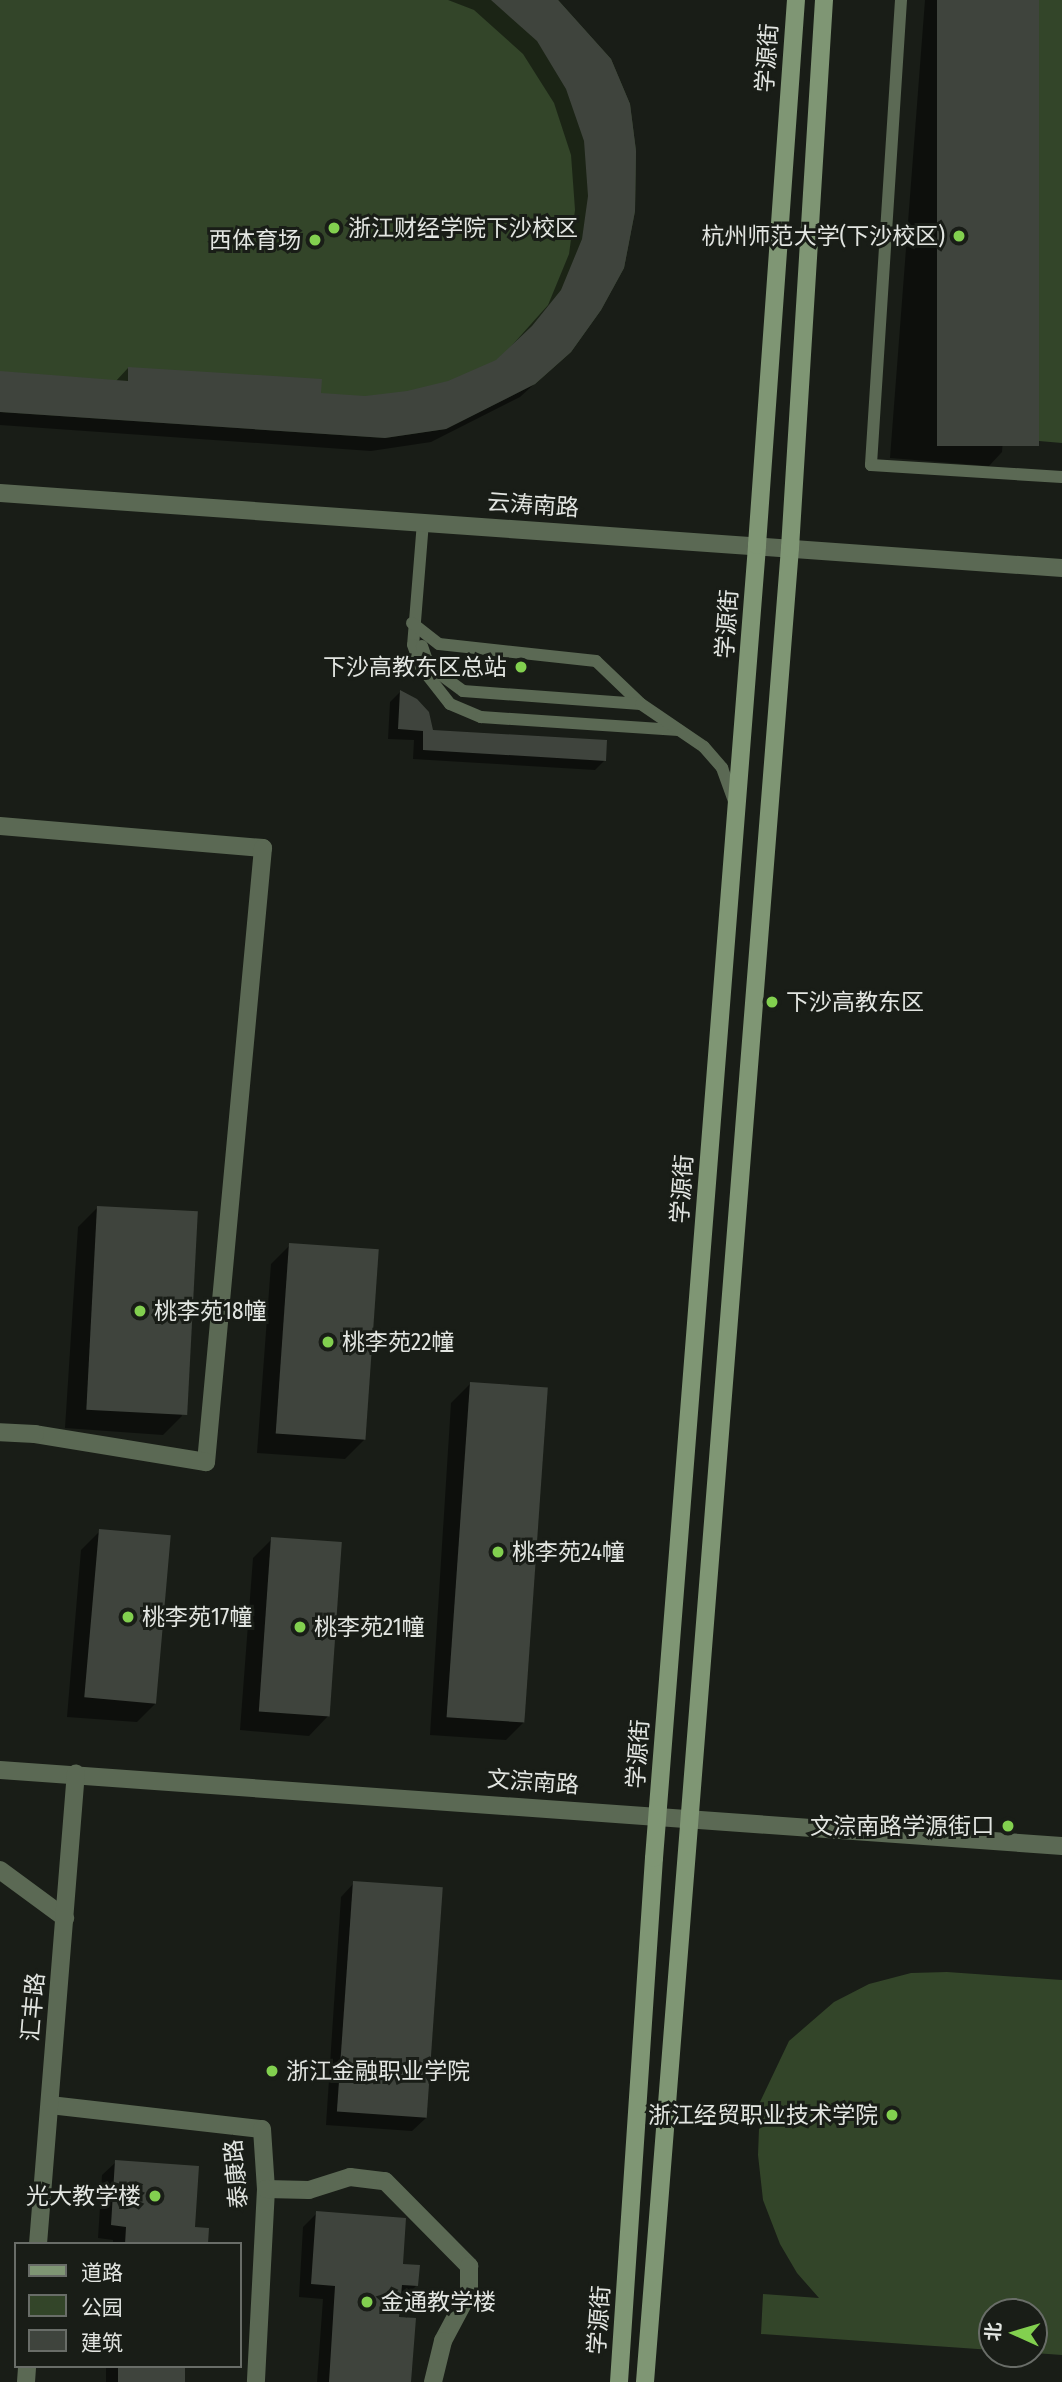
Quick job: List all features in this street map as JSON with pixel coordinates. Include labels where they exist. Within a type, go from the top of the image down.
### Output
[{"type":"main road","name":"学源街","points":[[619,2382],[658,1816],[757,545],[796,0]]},
{"type":"main road","points":[[645,2382],[790,548],[824,0]]},
{"type":"street","name":"云涛南路","points":[[0,493],[1062,568]]},
{"type":"street","points":[[0,826],[263,848],[206,1462],[35,1434],[0,1432]]},
{"type":"street","name":"文淙南路","points":[[0,1770],[1062,1846]]},
{"type":"street","name":"汇丰路","points":[[38,2242],[76,1774]]},
{"type":"street","points":[[0,1870],[65,1918]]},
{"type":"street","name":"泰康路","points":[[50,2105],[262,2129],[266,2189],[256,2382]]},
{"type":"street","points":[[266,2189],[309,2190],[351,2177],[385,2181],[469,2266],[469,2292],[443,2341],[433,2382]]},
{"type":"lane","points":[[901,0],[871,465],[1062,477]]},
{"type":"lane","points":[[423,522],[412,623],[413,645],[421,667],[450,704],[481,717],[679,730]]},
{"type":"lane","points":[[412,623],[429,666],[463,691],[641,704]]},
{"type":"lane","points":[[412,623],[439,644],[596,661],[641,704],[704,747],[722,768],[737,807]]},
{"type":"green space","name":"西体育场","points":[[0,0],[558,0],[611,59],[630,104],[636,151],[635,211],[624,268],[601,310],[571,352],[535,384],[446,429],[385,438],[0,412]]},
{"type":"green space","points":[[1039,0],[1062,0],[1062,443],[1006,438]]},
{"type":"green space","points":[[947,1972],[1062,1980],[1062,2355],[1048,2354],[1048,2298],[978,2298],[978,2349],[761,2334],[763,2294],[819,2298],[797,2273],[780,2244],[763,2200],[758,2155],[760,2102],[789,2041],[834,2002],[869,1984],[911,1973]]},
{"type":"building","points":[[491,0],[558,0],[611,59],[630,104],[636,151],[635,211],[624,268],[601,310],[571,352],[535,384],[446,429],[385,438],[0,412],[0,371],[128,381],[128,367],[322,379],[321,393],[365,396],[407,391],[448,381],[496,360],[532,326],[561,290],[582,239],[588,196],[584,141],[566,89],[537,41]]},
{"type":"building","points":[[937,0],[1039,0],[1039,446],[937,446]]},
{"type":"building","points":[[400,690],[417,699],[429,712],[433,730],[607,740],[606,761],[423,750],[423,731],[398,729]]},
{"type":"building","name":"桃李苑18幢","points":[[97,1206],[198,1211],[187,1415],[86,1410]]},
{"type":"building","name":"桃李苑22幢","points":[[289,1243],[379,1249],[365,1440],[276,1434]]},
{"type":"building","name":"桃李苑24幢","points":[[470,1382],[548,1387],[524,1723],[447,1717]]},
{"type":"building","name":"桃李苑17幢","points":[[99,1529],[171,1535],[156,1704],[84,1697]]},
{"type":"building","name":"桃李苑21幢","points":[[271,1537],[342,1542],[330,1717],[259,1712]]},
{"type":"building","points":[[353,1881],[443,1887],[427,2118],[337,2111]]},
{"type":"building","name":"光大教学楼","points":[[115,2160],[199,2166],[195,2227],[209,2228],[208,2242],[125,2242],[126,2227],[111,2225]]},
{"type":"building","name":"金通教学楼","points":[[316,2211],[406,2218],[403,2264],[420,2265],[418,2286],[402,2285],[399,2317],[416,2318],[411,2382],[329,2382],[335,2286],[311,2284]]},
{"type":"building","points":[[118,2368],[185,2368],[185,2382],[118,2382]]},
{"type":"place","name":"浙江财经学院下沙校区","points":[[334,228]]},
{"type":"place","name":"杭州师范大学(下沙校区)","points":[[959,236]]},
{"type":"place","name":"西体育场","points":[[315,240]]},
{"type":"place","name":"下沙高教东区总站","points":[[521,667]]},
{"type":"place","name":"下沙高教东区","points":[[772,1002]]},
{"type":"place","name":"桃李苑18幢","points":[[140,1311]]},
{"type":"place","name":"桃李苑22幢","points":[[328,1342]]},
{"type":"place","name":"桃李苑24幢","points":[[498,1552]]},
{"type":"place","name":"桃李苑17幢","points":[[128,1617]]},
{"type":"place","name":"桃李苑21幢","points":[[300,1627]]},
{"type":"place","name":"文淙南路学源街口","points":[[1008,1826]]},
{"type":"place","name":"浙江金融职业学院","points":[[272,2071]]},
{"type":"place","name":"浙江经贸职业技术学院","points":[[892,2115]]},
{"type":"place","name":"光大教学楼","points":[[155,2196]]},
{"type":"place","name":"金通教学楼","points":[[367,2302]]}]
